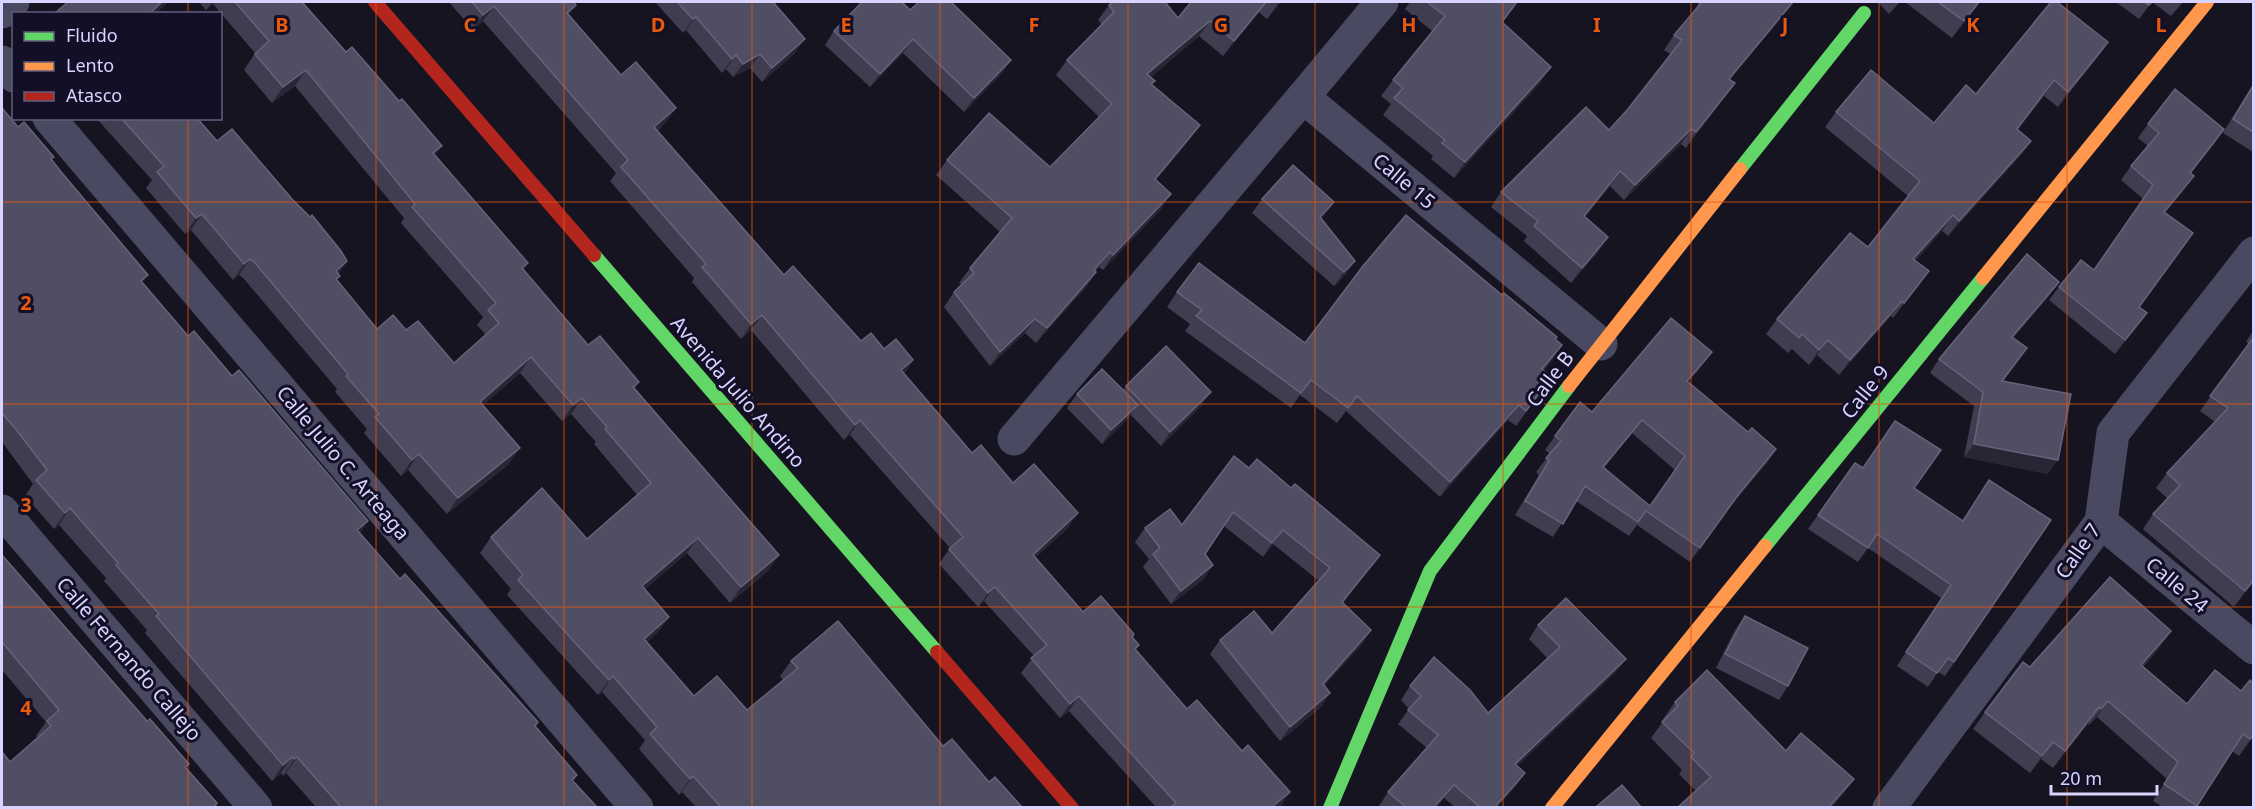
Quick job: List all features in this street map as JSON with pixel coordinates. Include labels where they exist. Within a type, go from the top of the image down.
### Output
[{"type":"street","points":[[2,12],[13,2]]},
{"type":"street","name":"Avenida Julio Andino","points":[[375,2],[1072,807]]},
{"type":"street","points":[[1014,439],[1382,2]]},
{"type":"street","name":"Calle 9","points":[[1552,807],[2208,2]]},
{"type":"street","name":"Calle B","points":[[1330,807],[1430,571],[1601,344],[1864,13]]},
{"type":"street","points":[[2,62],[12,74]]},
{"type":"street","name":"Calle 15","points":[[1303,97],[1601,344]]},
{"type":"street","name":"Calle Julio C. Arteaga","points":[[51,120],[637,807]]},
{"type":"street","name":"Calle 7","points":[[1888,807],[2101,522],[2113,433],[2253,253]]},
{"type":"street","name":"Calle Fernando Callejo","points":[[2,511],[256,807]]},
{"type":"street","name":"Calle 24","points":[[2101,522],[2253,648]]},
{"type":"building","points":[[68,2],[162,2],[151,12],[56,12]]},
{"type":"building","points":[[235,2],[302,2],[346,52],[352,47],[399,101],[402,99],[442,146],[433,153],[528,263],[522,268],[588,345],[600,336],[639,382],[633,387],[779,555],[741,587],[698,538],[642,586],[669,617],[644,639],[694,696],[717,676],[747,710],[798,668],[791,661],[838,621],[943,746],[952,739],[989,782],[995,777],[1022,807],[721,807],[693,776],[690,779],[650,734],[657,727],[613,676],[609,680],[518,580],[523,575],[491,537],[542,488],[587,539],[651,483],[605,429],[607,427],[582,398],[573,405],[531,357],[480,402],[520,448],[458,498],[419,454],[412,460],[375,417],[379,414],[346,376],[348,374],[255,263],[250,259],[244,264],[202,214],[196,218],[157,172],[164,166],[123,120],[199,120],[217,141],[232,129],[292,199],[310,217],[312,215],[341,251],[347,261],[336,271],[340,276],[336,279],[377,329],[393,315],[406,330],[418,321],[454,363],[499,323],[488,310],[496,303],[412,207],[415,204],[306,70],[283,87],[255,54],[269,41]]},
{"type":"building","points":[[472,2],[574,2],[576,5],[567,13],[621,75],[636,62],[676,108],[654,127],[784,275],[793,266],[861,341],[871,333],[884,349],[896,339],[913,360],[901,370],[972,453],[981,445],[1013,483],[1034,464],[1078,513],[1033,555],[1083,612],[1101,596],[1134,634],[1132,637],[1139,645],[1135,649],[1187,709],[1197,700],[1242,751],[1248,745],[1290,792],[1272,807],[1171,807],[1176,803],[1079,696],[1070,704],[1031,658],[1047,645],[995,587],[988,593],[949,549],[963,537],[860,420],[855,425],[762,315],[751,324],[702,267],[706,264],[621,167],[628,160],[494,6],[483,15]]},
{"type":"building","points":[[677,2],[773,2],[805,39],[772,68],[760,54],[743,64],[736,55],[732,59],[696,17],[693,19]]},
{"type":"building","points":[[862,2],[902,2],[910,10],[919,2],[951,2],[1011,60],[974,98],[913,39],[880,74],[834,31]]},
{"type":"building","points":[[1114,2],[1165,2],[1178,18],[1191,2],[1266,2],[1234,41],[1210,21],[1147,74],[1155,81],[1151,84],[1200,125],[1155,179],[1171,194],[1113,255],[1110,252],[1094,270],[1096,272],[1047,328],[1035,319],[1000,352],[954,292],[974,273],[970,268],[1012,218],[947,160],[989,113],[1050,167],[1112,104],[1067,60],[1114,12],[1109,5]]},
{"type":"building","points":[[1427,2],[1517,2],[1502,22],[1551,67],[1465,162],[1442,143],[1445,140],[1394,98],[1403,88],[1393,80],[1445,16]]},
{"type":"building","points":[[1702,2],[1793,2],[1729,79],[1735,83],[1696,132],[1691,129],[1635,185],[1620,171],[1584,216],[1608,237],[1582,268],[1534,226],[1538,221],[1501,192],[1586,107],[1609,130],[1682,40],[1674,35]]},
{"type":"building","points":[[1938,2],[1979,2],[1964,21]]},
{"type":"building","points":[[2051,2],[2057,2],[2108,42],[2068,92],[2054,80],[2017,129],[2031,141],[1959,221],[1953,215],[1913,259],[1929,271],[1904,303],[1902,301],[1850,360],[1828,340],[1819,350],[1802,334],[1799,338],[1777,319],[1850,233],[1868,247],[1920,181],[1836,112],[1871,70],[1934,123],[1966,85],[1976,94]]},
{"type":"building","points":[[2253,86],[2253,132],[2233,119]]},
{"type":"building","points":[[2175,89],[2224,129],[2190,173],[2194,176],[2164,212],[2193,233],[2139,307],[2147,313],[2125,340],[2059,287],[2081,260],[2094,270],[2153,185],[2131,166],[2159,133],[2148,124]]},
{"type":"building","points":[[2,108],[18,127],[24,122],[54,157],[51,159],[62,173],[148,275],[141,281],[188,336],[194,331],[232,376],[239,370],[368,521],[357,530],[400,579],[405,574],[538,722],[535,726],[577,775],[572,780],[597,807],[341,807],[297,757],[294,759],[292,757],[283,765],[156,616],[159,614],[116,565],[118,563],[70,508],[65,513],[36,480],[47,470],[2,413]]},
{"type":"building","points":[[1293,165],[1334,202],[1320,217],[1355,261],[1344,272],[1262,199]]},
{"type":"building","points":[[1406,215],[1502,295],[1504,293],[1557,337],[1555,339],[1562,345],[1542,369],[1552,377],[1526,411],[1519,405],[1450,482],[1357,396],[1348,408],[1311,380],[1301,393],[1196,316],[1202,310],[1177,292],[1199,263],[1305,343],[1363,266]]},
{"type":"building","points":[[2027,254],[2059,282],[2012,337],[2027,348],[2002,381],[2071,394],[2058,460],[1974,444],[1983,392],[1939,359]]},
{"type":"building","points":[[1671,318],[1712,352],[1687,381],[1748,432],[1752,428],[1776,449],[1738,495],[1700,548],[1646,511],[1638,522],[1585,486],[1563,524],[1525,501],[1549,461],[1546,458],[1561,441],[1555,436],[1580,402],[1592,412]],"holes":[[[1642,420],[1685,456],[1650,506],[1603,467]]]},
{"type":"building","points":[[2253,338],[2253,581],[2245,591],[2153,514],[2180,485],[2167,473],[2228,408],[2210,396]]},
{"type":"building","points":[[1166,346],[1211,392],[1170,432],[1126,386]]},
{"type":"building","points":[[1102,369],[1138,405],[1111,430],[1077,394]]},
{"type":"building","points":[[1895,421],[1941,450],[1914,488],[1963,521],[1989,480],[2051,520],[1954,662],[1948,658],[1937,673],[1906,652],[1951,585],[1877,534],[1868,548],[1818,515],[1855,463],[1863,468]]},
{"type":"building","points":[[1234,456],[1249,468],[1257,459],[1291,488],[1295,484],[1380,555],[1342,602],[1371,630],[1323,684],[1330,693],[1290,727],[1220,640],[1254,611],[1272,633],[1330,568],[1283,530],[1272,543],[1233,512],[1205,554],[1213,565],[1181,591],[1153,554],[1160,548],[1145,528],[1170,509],[1182,525]]},
{"type":"building","points":[[2,555],[147,721],[150,719],[189,764],[185,767],[217,803],[215,805],[217,807],[2,807],[2,752],[10,762],[51,726],[47,721],[59,710],[2,642]]},
{"type":"building","points":[[2110,577],[2171,631],[2141,665],[2187,704],[2215,670],[2241,691],[2250,680],[2253,683],[2253,735],[2250,739],[2243,734],[2197,806],[2164,784],[2178,762],[2108,701],[2101,709],[2099,707],[2065,751],[2053,742],[2042,756],[1985,712],[2023,662],[2030,667]]},
{"type":"building","points":[[1566,598],[1626,659],[1515,764],[1525,773],[1495,807],[1480,807],[1454,785],[1434,807],[1406,807],[1388,792],[1438,735],[1408,710],[1421,696],[1410,686],[1434,657],[1470,690],[1488,713],[1560,647],[1538,625]]},
{"type":"building","points":[[1745,616],[1808,648],[1788,686],[1725,654]]},
{"type":"building","points":[[1707,670],[1786,751],[1801,733],[1854,779],[1829,807],[1678,807],[1711,777],[1691,757],[1694,753],[1662,722],[1678,706],[1675,702]]},
{"type":"building","points":[[1622,785],[1641,807],[1596,807]]},
{"type":"traffic: fast","points":[[1740,169],[1864,13]]},
{"type":"traffic: fast","points":[[594,255],[937,652]]},
{"type":"traffic: fast","points":[[1765,546],[1983,278]]},
{"type":"traffic: fast","points":[[1330,808],[1430,571],[1569,386]]},
{"type":"traffic: slow","points":[[1983,278],[2207,2]]},
{"type":"traffic: slow","points":[[1569,386],[1740,169]]},
{"type":"traffic: slow","points":[[1552,808],[1765,546]]},
{"type":"traffic: jam","points":[[375,2],[594,255]]},
{"type":"traffic: jam","points":[[937,652],[1072,808]]}]
